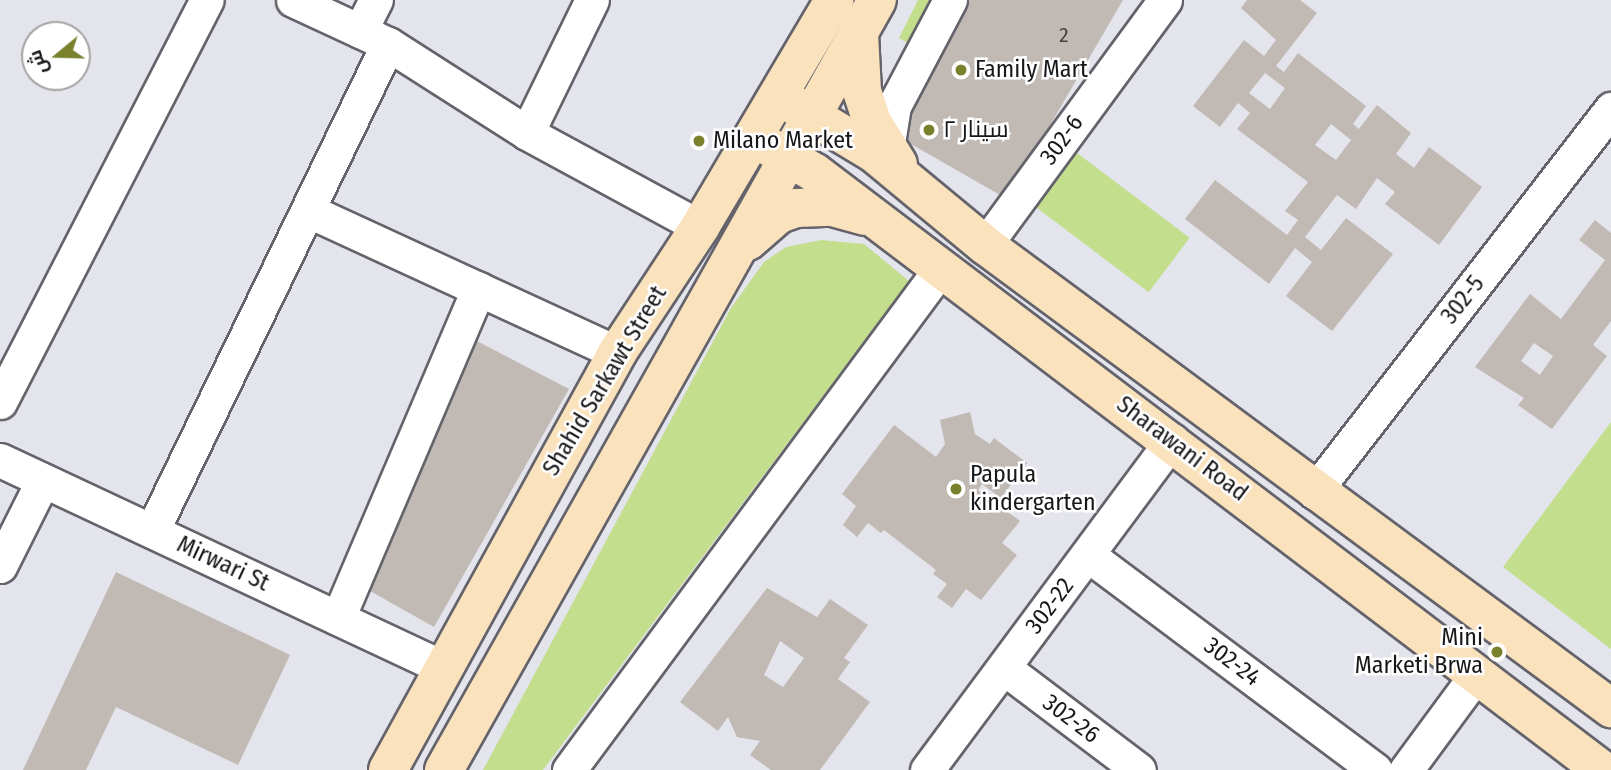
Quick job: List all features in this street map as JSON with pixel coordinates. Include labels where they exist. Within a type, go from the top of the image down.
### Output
[{"type":"main road","name":"Shahid Sarkawt Street","points":[[388,770],[617,353],[700,227],[834,0]]},
{"type":"main road","name":"Shahid Sarkawt Street","points":[[444,770],[543,589],[727,262],[814,116],[877,0]]},
{"type":"main road","points":[[859,33],[862,91],[887,149],[916,188]]},
{"type":"main road","name":"Sharawani Road","points":[[779,96],[875,153],[985,245],[1314,492],[1611,708]]},
{"type":"main road","name":"Sharawani Road","points":[[754,138],[789,158],[1172,440],[1602,770]]},
{"type":"main road","points":[[727,262],[763,225],[796,208],[832,207],[872,218]]},
{"type":"main road","points":[[499,564],[543,589]]},
{"type":"street","points":[[0,402],[207,0]]},
{"type":"street","points":[[293,0],[374,38],[527,133],[700,227]]},
{"type":"street","points":[[152,531],[311,212],[374,38],[376,0]]},
{"type":"street","points":[[527,133],[592,0]]},
{"type":"street","points":[[887,149],[894,106],[950,0]]},
{"type":"street","name":"302-6","points":[[985,245],[1165,0]]},
{"type":"street","name":"302-5","points":[[1314,492],[1611,109]]},
{"type":"street","points":[[311,212],[617,353]]},
{"type":"street","points":[[569,770],[941,268]]},
{"type":"street","points":[[338,618],[478,289]]},
{"type":"street","name":"302-22","points":[[927,770],[1172,440]]},
{"type":"street","name":"Mirwari St","points":[[0,460],[445,668]]},
{"type":"street","points":[[0,566],[43,480]]},
{"type":"street","name":"302-24","points":[[1088,555],[1375,770]]},
{"type":"street","name":"302-26","points":[[1004,668],[1139,770]]},
{"type":"street","points":[[1406,770],[1476,675]]},
{"type":"green space","points":[[918,0],[936,0],[913,46],[899,38]]},
{"type":"green space","points":[[1077,153],[1190,238],[1149,292],[1036,207]]},
{"type":"green space","points":[[821,240],[864,244],[909,281],[543,770],[483,770],[731,308],[764,262],[786,247]]},
{"type":"green space","points":[[1611,422],[1611,649],[1503,567]]},
{"type":"building","points":[[967,0],[1123,0],[1007,199],[897,136]]},
{"type":"building","points":[[1247,0],[1300,0],[1317,13],[1276,66],[1284,72],[1298,53],[1366,106],[1353,124],[1359,129],[1377,105],[1411,133],[1396,154],[1414,168],[1429,147],[1482,187],[1439,245],[1385,204],[1395,192],[1377,178],[1356,209],[1337,195],[1305,237],[1321,250],[1346,218],[1393,254],[1332,331],[1286,296],[1312,262],[1295,248],[1269,284],[1185,219],[1215,180],[1287,235],[1298,220],[1285,211],[1308,182],[1237,129],[1250,113],[1238,103],[1220,127],[1193,106],[1244,40],[1264,56],[1276,40],[1241,8]],"holes":[[[1265,73],[1285,88],[1270,109],[1249,93]],[[1331,124],[1351,140],[1336,160],[1315,145]]]},
{"type":"building","points":[[1595,220],[1611,233],[1611,321],[1593,345],[1607,356],[1552,429],[1518,405],[1524,398],[1475,367],[1530,294],[1561,319],[1605,260],[1579,240]],"holes":[[[1534,343],[1553,356],[1540,375],[1521,361]]]},
{"type":"building","points":[[475,340],[569,389],[434,627],[363,587]]},
{"type":"building","points":[[970,412],[975,434],[990,444],[994,438],[1027,463],[1001,498],[982,484],[978,490],[1020,521],[1002,543],[1017,555],[981,600],[966,589],[952,608],[937,597],[947,584],[933,574],[936,570],[884,530],[881,533],[868,523],[857,537],[843,525],[856,506],[842,494],[894,425],[936,457],[945,444],[940,420]]},
{"type":"building","points":[[116,572],[290,655],[238,765],[116,707],[86,770],[23,770]]},
{"type":"building","points":[[767,588],[817,617],[830,599],[868,625],[844,658],[850,662],[838,679],[870,702],[820,770],[771,770],[750,755],[760,741],[737,737],[728,717],[718,731],[680,702]],"holes":[[[780,641],[804,658],[783,687],[764,675]]]},
{"type":"place","name":"Family Mart","points":[[961,70]]},
{"type":"place","name":"سینار ٢","points":[[929,130]]},
{"type":"place","name":"Milano Market","points":[[699,141]]},
{"type":"place","name":"Papula kindergarten","points":[[956,489]]},
{"type":"place","name":"Mini Marketi Brwa","points":[[1497,652]]}]
